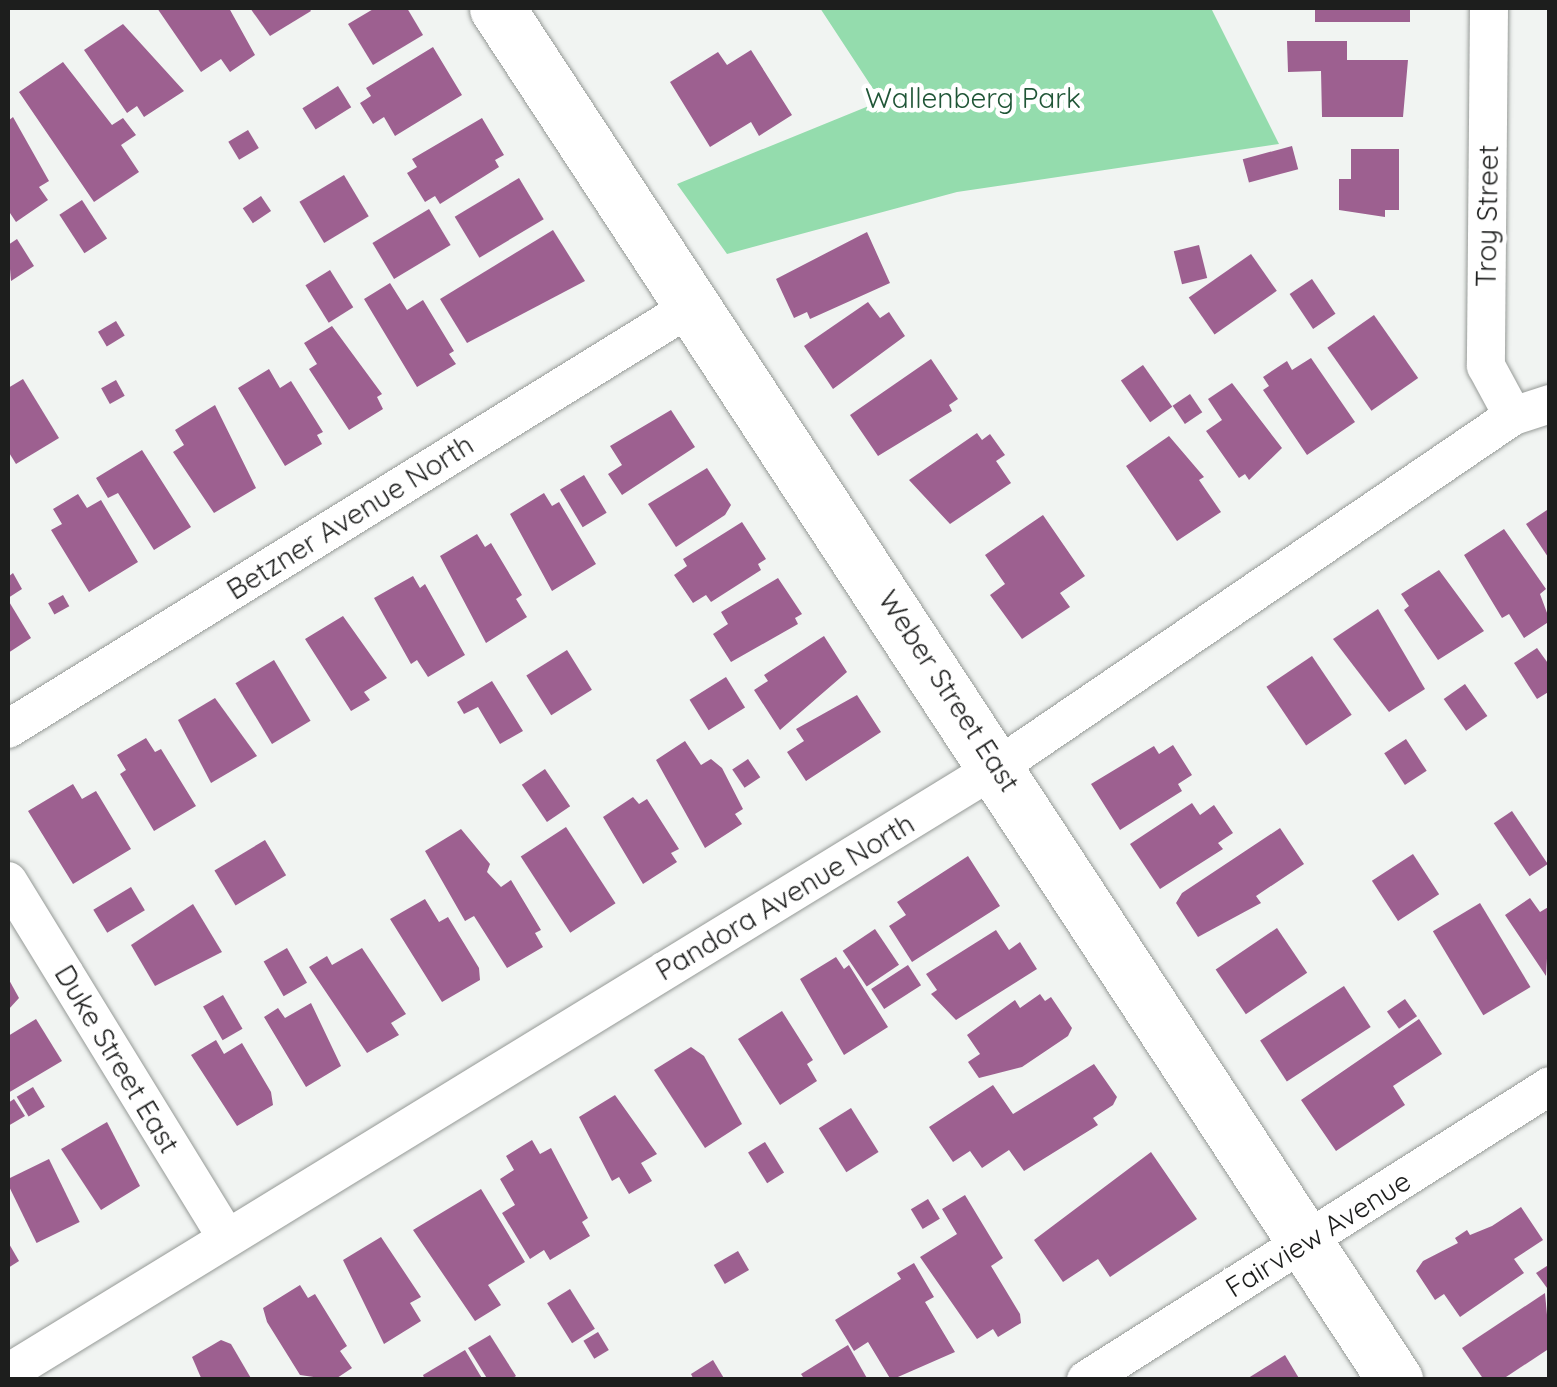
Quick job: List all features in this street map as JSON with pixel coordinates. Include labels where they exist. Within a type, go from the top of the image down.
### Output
[{"type":"main road","name":"Weber Street East","points":[[497,8],[1000,766],[1395,1380]]},
{"type":"street","name":"Troy Street","points":[[1489,8],[1486,366],[1513,416]]},
{"type":"street","name":"Betzner Avenue North","points":[[8,729],[694,305]]},
{"type":"street","name":"Pandora Avenue North","points":[[8,1373],[1000,766],[1513,416],[1550,404]]},
{"type":"street","name":"Duke Street East","points":[[8,881],[226,1237]]},
{"type":"street","name":"Fairview Avenue","points":[[1086,1380],[1550,1086]]},
{"type":"green space","name":"Wallenberg Park","points":[[820,8],[1211,8],[1279,144],[957,192],[727,254],[677,184],[881,101]]},
{"type":"building","points":[[157,8],[229,8],[255,55],[230,72],[221,59],[201,72]]},
{"type":"building","points":[[250,8],[309,8],[311,11],[270,36]]},
{"type":"building","points":[[375,8],[407,8],[423,35],[373,65],[348,24]]},
{"type":"building","points":[[1315,8],[1410,8],[1410,22],[1315,22]]},
{"type":"building","points":[[123,24],[184,91],[144,117],[137,106],[127,113],[84,50]]},
{"type":"building","points":[[1287,41],[1347,41],[1347,60],[1408,60],[1403,117],[1322,117],[1321,71],[1288,72]]},
{"type":"building","points":[[433,47],[462,95],[395,136],[384,117],[373,124],[360,103],[371,96],[366,88]]},
{"type":"building","points":[[751,50],[792,115],[759,136],[751,122],[710,147],[670,82],[718,52],[727,65]]},
{"type":"building","points":[[63,62],[112,125],[123,118],[136,135],[121,145],[139,172],[94,202],[19,92]]},
{"type":"building","points":[[338,86],[351,107],[316,129],[302,108]]},
{"type":"building","points":[[13,117],[49,181],[39,187],[48,200],[16,222],[8,210],[8,121]]},
{"type":"building","points":[[482,118],[504,155],[495,160],[499,167],[440,204],[435,196],[425,202],[407,173],[417,167],[412,159]]},
{"type":"building","points":[[248,130],[259,148],[239,160],[228,142]]},
{"type":"building","points":[[1292,146],[1298,169],[1249,182],[1243,159]]},
{"type":"building","points":[[1351,149],[1399,149],[1399,210],[1385,210],[1385,217],[1339,210],[1339,179],[1351,179]]},
{"type":"building","points":[[344,175],[369,216],[324,243],[299,202]]},
{"type":"building","points":[[519,178],[544,219],[479,258],[455,217]]},
{"type":"building","points":[[261,196],[271,211],[253,223],[243,208]]},
{"type":"building","points":[[82,200],[107,239],[84,253],[59,215]]},
{"type":"building","points":[[429,209],[451,245],[394,279],[372,243]]},
{"type":"building","points":[[553,230],[585,281],[467,343],[440,299]]},
{"type":"building","points":[[867,232],[890,283],[810,319],[807,312],[794,318],[776,279]]},
{"type":"building","points":[[17,239],[34,266],[11,281],[8,245]]},
{"type":"building","points":[[1199,245],[1207,278],[1182,284],[1174,251]]},
{"type":"building","points":[[1251,254],[1277,291],[1215,334],[1189,298]]},
{"type":"building","points":[[330,270],[353,307],[329,323],[305,285]]},
{"type":"building","points":[[1312,279],[1335,314],[1313,329],[1290,294]]},
{"type":"building","points":[[390,283],[407,310],[423,300],[454,351],[449,354],[456,364],[417,387],[364,299]]},
{"type":"building","points":[[868,302],[880,318],[889,312],[905,336],[833,389],[804,346]]},
{"type":"building","points":[[1374,315],[1418,378],[1371,411],[1327,348]]},
{"type":"building","points":[[116,321],[125,336],[107,346],[98,332]]},
{"type":"building","points":[[332,326],[382,394],[377,397],[383,409],[349,430],[309,369],[317,364],[304,343]]},
{"type":"building","points":[[1311,358],[1355,422],[1307,455],[1263,390],[1269,386],[1263,377],[1287,361],[1292,370]]},
{"type":"building","points":[[931,359],[958,399],[949,405],[952,411],[878,456],[850,415]]},
{"type":"building","points":[[1143,365],[1172,407],[1150,422],[1121,380]]},
{"type":"building","points":[[269,369],[280,388],[291,381],[323,432],[317,435],[322,444],[285,466],[238,388]]},
{"type":"building","points":[[23,379],[59,438],[16,464],[8,451],[8,388]]},
{"type":"building","points":[[116,380],[125,396],[110,404],[101,388]]},
{"type":"building","points":[[1232,383],[1282,448],[1249,480],[1245,474],[1239,478],[1206,431],[1222,420],[1208,399]]},
{"type":"building","points":[[1190,394],[1202,412],[1185,424],[1173,406]]},
{"type":"building","points":[[215,405],[256,488],[214,513],[173,452],[184,445],[175,430]]},
{"type":"building","points":[[671,410],[695,447],[622,495],[608,474],[622,465],[610,446]]},
{"type":"building","points":[[977,433],[982,440],[990,434],[1005,455],[996,461],[1011,483],[950,524],[909,480]]},
{"type":"building","points":[[1169,436],[1204,477],[1199,480],[1221,512],[1177,541],[1126,466]]},
{"type":"building","points":[[142,450],[191,527],[154,550],[118,493],[108,498],[96,478]]},
{"type":"building","points":[[707,468],[731,505],[725,515],[676,547],[648,504]]},
{"type":"building","points":[[584,475],[607,513],[583,527],[560,489]]},
{"type":"building","points":[[544,493],[552,506],[559,502],[596,564],[552,591],[510,514]]},
{"type":"building","points":[[78,494],[87,508],[101,500],[138,562],[89,592],[51,530],[62,524],[53,509]]},
{"type":"building","points":[[1550,508],[1550,560],[1526,524]]},
{"type":"building","points":[[1043,515],[1085,576],[1060,593],[1070,607],[1022,639],[990,595],[1005,584],[985,555]]},
{"type":"building","points":[[742,522],[766,559],[758,564],[761,570],[711,602],[706,595],[693,603],[674,575],[687,566],[683,559]]},
{"type":"building","points":[[1504,529],[1546,589],[1540,594],[1550,621],[1524,638],[1509,614],[1502,618],[1464,555]]},
{"type":"building","points":[[477,534],[485,547],[491,543],[522,595],[516,599],[527,617],[486,643],[440,556]]},
{"type":"building","points":[[1439,570],[1484,631],[1438,660],[1404,610],[1409,606],[1401,594]]},
{"type":"building","points":[[13,573],[22,589],[8,598],[8,577]]},
{"type":"building","points":[[413,576],[420,588],[425,584],[465,655],[428,677],[417,660],[411,664],[374,598]]},
{"type":"building","points":[[778,578],[802,614],[795,618],[798,624],[731,662],[713,634],[728,624],[721,612]]},
{"type":"building","points":[[63,595],[69,606],[54,615],[48,603]]},
{"type":"building","points":[[8,600],[31,638],[8,653]]},
{"type":"building","points":[[1378,609],[1425,689],[1389,712],[1333,639]]},
{"type":"building","points":[[343,616],[387,678],[364,692],[370,700],[351,711],[305,639]]},
{"type":"building","points":[[824,636],[847,672],[780,730],[754,690],[768,681],[764,675]]},
{"type":"building","points":[[1537,648],[1550,666],[1550,691],[1537,699],[1514,663]]},
{"type":"building","points":[[567,650],[592,690],[551,715],[526,675]]},
{"type":"building","points":[[1312,656],[1352,715],[1306,746],[1266,687]]},
{"type":"building","points":[[274,660],[311,721],[272,744],[235,683]]},
{"type":"building","points":[[726,677],[745,708],[709,730],[690,700]]},
{"type":"building","points":[[492,681],[523,731],[500,744],[478,707],[464,714],[457,702]]},
{"type":"building","points":[[1465,684],[1487,716],[1466,731],[1444,699]]},
{"type":"building","points":[[857,695],[881,732],[806,781],[787,752],[804,741],[796,729]]},
{"type":"building","points":[[215,698],[257,756],[211,783],[178,720]]},
{"type":"building","points":[[146,738],[155,752],[161,749],[196,806],[154,831],[120,774],[126,770],[117,755]]},
{"type":"building","points":[[1406,739],[1427,771],[1405,785],[1384,753]]},
{"type":"building","points":[[685,741],[701,765],[711,759],[722,768],[743,809],[735,814],[742,824],[705,848],[656,760]]},
{"type":"building","points":[[1173,745],[1192,775],[1178,784],[1182,791],[1120,830],[1091,784],[1154,746],[1159,754]]},
{"type":"building","points":[[748,759],[760,777],[745,788],[732,770]]},
{"type":"building","points":[[545,769],[570,806],[547,822],[522,785]]},
{"type":"building","points":[[73,784],[82,799],[96,791],[131,849],[73,884],[28,811]]},
{"type":"building","points":[[633,797],[639,804],[647,799],[679,849],[671,853],[677,862],[643,884],[603,817]]},
{"type":"building","points":[[1192,803],[1200,815],[1214,805],[1233,833],[1218,843],[1223,849],[1160,889],[1130,844]]},
{"type":"building","points":[[1512,811],[1548,864],[1530,876],[1494,823]]},
{"type":"building","points":[[566,827],[616,903],[570,933],[521,856]]},
{"type":"building","points":[[1280,828],[1304,864],[1256,896],[1261,903],[1198,937],[1176,903],[1182,893]]},
{"type":"building","points":[[461,829],[490,864],[487,872],[501,887],[511,880],[541,930],[535,933],[543,947],[507,968],[474,916],[465,921],[425,851]]},
{"type":"building","points":[[265,840],[286,875],[236,906],[214,870]]},
{"type":"building","points":[[1413,854],[1439,894],[1398,921],[1372,881]]},
{"type":"building","points":[[968,856],[1000,906],[912,962],[889,926],[906,915],[897,902]]},
{"type":"building","points":[[131,887],[145,910],[107,933],[93,910]]},
{"type":"building","points":[[1530,898],[1540,912],[1550,906],[1546,976],[1505,915]]},
{"type":"building","points":[[425,899],[439,922],[448,917],[479,968],[480,980],[442,1002],[390,919]]},
{"type":"building","points":[[1480,903],[1530,987],[1483,1015],[1433,931]]},
{"type":"building","points":[[193,904],[222,952],[155,986],[131,945]]},
{"type":"building","points":[[1277,928],[1307,973],[1246,1014],[1216,969]]},
{"type":"building","points":[[875,929],[899,965],[867,986],[843,951]]},
{"type":"building","points":[[996,930],[1009,950],[1020,942],[1037,969],[956,1020],[931,994],[937,990],[926,974]]},
{"type":"building","points":[[287,948],[307,983],[284,996],[264,962]]},
{"type":"building","points":[[362,948],[406,1014],[391,1023],[399,1035],[367,1053],[309,967],[327,956],[332,965]]},
{"type":"building","points":[[836,957],[844,969],[849,965],[888,1027],[844,1055],[800,979]]},
{"type":"building","points":[[908,965],[921,985],[884,1009],[871,989]]},
{"type":"building","points":[[8,978],[19,998],[8,1010]]},
{"type":"building","points":[[1344,986],[1371,1027],[1287,1082],[1260,1040]]},
{"type":"building","points":[[1040,994],[1045,1001],[1051,997],[1072,1028],[1068,1036],[1022,1067],[979,1078],[968,1062],[980,1054],[967,1035],[1015,1000],[1020,1008]]},
{"type":"building","points":[[223,995],[242,1029],[223,1040],[203,1006]]},
{"type":"building","points":[[1405,999],[1417,1016],[1399,1029],[1387,1012]]},
{"type":"building","points":[[311,1003],[341,1066],[306,1087],[264,1017],[278,1008],[285,1018]]},
{"type":"building","points":[[782,1011],[813,1060],[807,1064],[817,1081],[780,1105],[738,1039]]},
{"type":"building","points":[[36,1019],[62,1061],[8,1093],[8,1036]]},
{"type":"building","points":[[1419,1019],[1442,1054],[1393,1086],[1405,1105],[1336,1151],[1301,1100]]},
{"type":"building","points":[[216,1040],[224,1054],[242,1043],[271,1092],[273,1105],[237,1126],[191,1055]]},
{"type":"building","points":[[691,1047],[704,1056],[742,1124],[705,1148],[654,1070]]},
{"type":"building","points":[[1094,1064],[1117,1097],[1113,1105],[1093,1118],[1098,1125],[1024,1171],[1009,1150],[982,1168],[970,1151],[953,1162],[929,1127],[993,1085],[1013,1114]]},
{"type":"building","points":[[33,1087],[45,1107],[29,1117],[17,1097]]},
{"type":"building","points":[[615,1095],[657,1154],[641,1163],[652,1181],[629,1194],[619,1177],[612,1181],[579,1117]]},
{"type":"building","points":[[14,1099],[25,1116],[8,1126],[8,1103]]},
{"type":"building","points":[[851,1108],[879,1152],[846,1172],[819,1128]]},
{"type":"building","points":[[107,1122],[140,1186],[101,1210],[61,1149]]},
{"type":"building","points":[[532,1140],[540,1154],[551,1148],[588,1218],[582,1222],[590,1236],[550,1260],[544,1250],[530,1259],[502,1213],[515,1205],[500,1179],[514,1170],[506,1156]]},
{"type":"building","points":[[765,1142],[784,1173],[767,1183],[748,1153]]},
{"type":"building","points":[[1151,1152],[1197,1219],[1110,1277],[1098,1259],[1063,1282],[1034,1240]]},
{"type":"building","points":[[49,1159],[80,1222],[37,1243],[8,1179]]},
{"type":"building","points":[[481,1189],[525,1262],[488,1285],[501,1305],[475,1321],[413,1230]]},
{"type":"building","points":[[965,1195],[1003,1258],[991,1266],[1020,1314],[1021,1323],[998,1337],[993,1329],[977,1339],[920,1257],[957,1234],[942,1209]]},
{"type":"building","points":[[928,1199],[940,1219],[923,1229],[911,1209]]},
{"type":"building","points":[[1521,1207],[1543,1240],[1514,1259],[1524,1273],[1460,1317],[1444,1294],[1435,1300],[1416,1271],[1423,1261],[1458,1243],[1455,1238],[1467,1230],[1470,1235],[1492,1226]]},
{"type":"building","points":[[381,1237],[421,1297],[410,1303],[421,1321],[384,1344],[343,1260]]},
{"type":"building","points":[[8,1242],[19,1261],[8,1268]]},
{"type":"building","points":[[738,1251],[749,1270],[725,1284],[714,1265]]},
{"type":"building","points":[[914,1263],[934,1297],[925,1302],[955,1352],[891,1380],[868,1342],[854,1351],[835,1320],[901,1279],[897,1273]]},
{"type":"building","points":[[1550,1264],[1550,1292],[1536,1273]]},
{"type":"building","points":[[300,1285],[308,1298],[315,1294],[347,1346],[340,1351],[352,1368],[334,1380],[300,1375],[267,1322],[263,1308]]},
{"type":"building","points":[[570,1289],[595,1329],[572,1343],[547,1303]]},
{"type":"building","points":[[1545,1293],[1550,1348],[1503,1379],[1484,1380],[1462,1348]]},
{"type":"building","points":[[598,1332],[609,1350],[594,1359],[583,1341]]},
{"type":"building","points":[[490,1335],[516,1376],[510,1380],[488,1380],[468,1348]]},
{"type":"building","points":[[221,1340],[231,1344],[252,1380],[202,1380],[192,1357]]},
{"type":"building","points":[[848,1345],[868,1380],[805,1380],[801,1374]]},
{"type":"building","points":[[465,1350],[483,1380],[425,1380],[423,1375]]},
{"type":"building","points":[[1285,1355],[1300,1380],[1245,1380]]},
{"type":"building","points":[[713,1360],[725,1380],[694,1380],[691,1374]]}]
